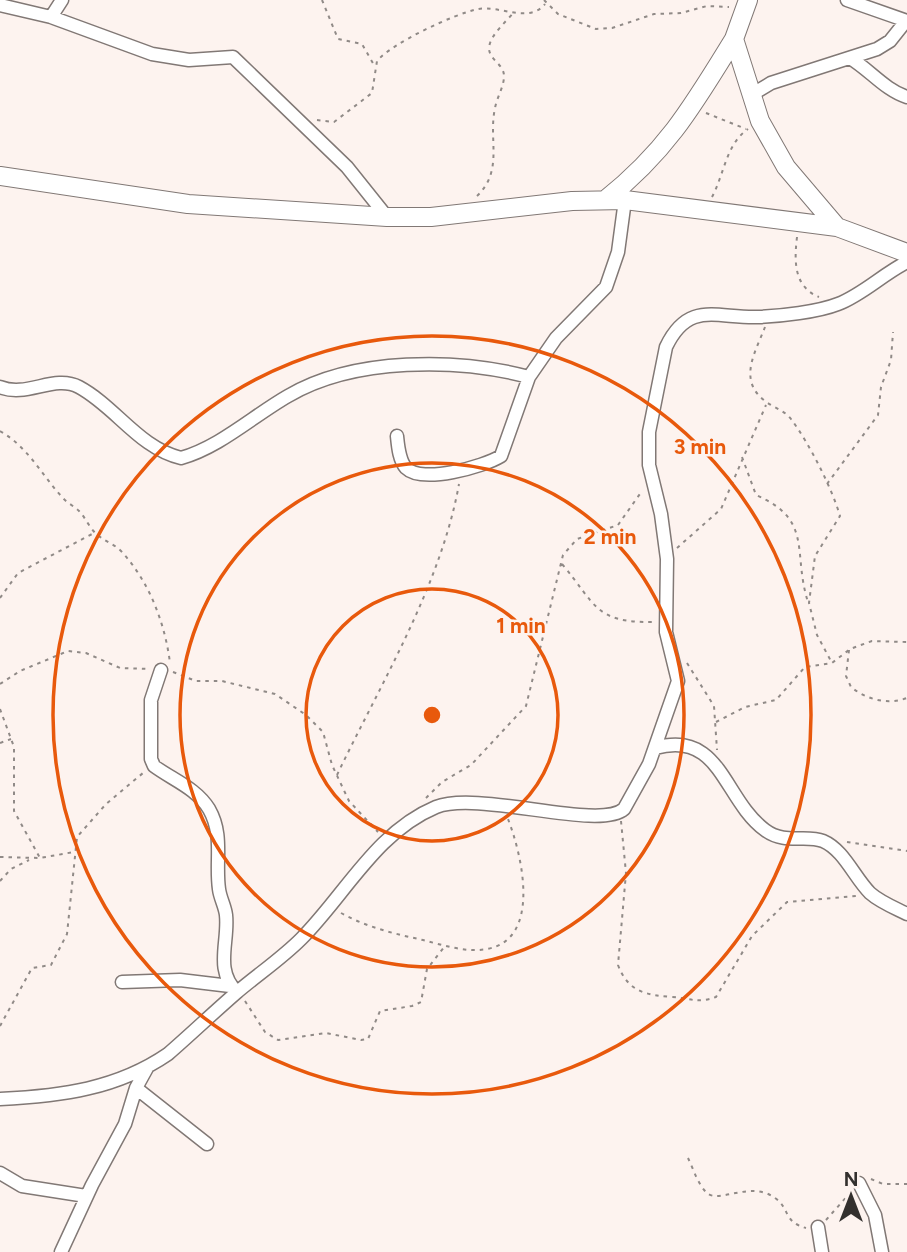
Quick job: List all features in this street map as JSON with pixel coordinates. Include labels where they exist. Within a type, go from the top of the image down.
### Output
[{"type":"street","points":[[51,17],[62,0]]},
{"type":"street","points":[[605,200],[655,155],[694,106],[734,39],[748,0]]},
{"type":"street","points":[[751,95],[771,83],[849,58],[890,41],[907,21],[847,0]]},
{"type":"street","points":[[0,5],[51,17],[152,54],[189,60],[233,57],[264,90],[299,118],[347,167],[387,217]]},
{"type":"street","points":[[734,39],[751,95],[756,129],[803,190],[837,227]]},
{"type":"street","points":[[849,58],[874,74],[890,89],[907,97]]},
{"type":"street","points":[[0,176],[188,204],[387,217],[625,200],[837,227],[907,253]]},
{"type":"street","points":[[397,436],[398,448],[407,469],[425,475],[461,469],[500,456],[529,377],[556,338],[606,287],[618,252],[625,200]]},
{"type":"street","points":[[0,1099],[79,1092],[148,1068],[168,1054],[234,989],[299,941],[332,906],[372,853],[415,817],[451,803],[503,805],[590,815],[620,814],[655,748],[677,691],[678,670],[666,622],[667,559],[661,514],[652,481],[649,432],[666,347],[671,335],[688,320],[704,313],[769,316],[841,304],[907,262]]},
{"type":"street","points":[[0,387],[33,389],[62,382],[78,387],[151,446],[181,458],[243,425],[288,395],[348,373],[459,364],[495,368],[529,377]]},
{"type":"street","points":[[161,670],[151,700],[154,766],[197,795],[214,821],[220,845],[218,886],[226,916],[223,965],[234,989]]},
{"type":"street","points":[[655,748],[683,743],[705,752],[716,764],[735,796],[765,830],[799,841],[821,840],[836,850],[872,894],[907,914]]},
{"type":"street","points":[[122,982],[180,981],[234,989]]},
{"type":"street","points":[[61,1252],[86,1196],[125,1124],[136,1088],[148,1068]]},
{"type":"street","points":[[136,1088],[175,1116],[207,1144]]},
{"type":"street","points":[[0,1173],[22,1186],[86,1196]]},
{"type":"street","points":[[859,1183],[875,1215],[882,1252]]},
{"type":"street","points":[[818,1227],[822,1252]]},
{"type":"path","points":[[323,0],[338,39],[362,44],[375,66]]},
{"type":"path","points":[[299,118],[327,123],[342,117],[372,93],[375,66],[382,54],[397,44],[464,14],[494,8],[533,13],[544,2],[558,15],[596,29],[612,28],[638,17],[715,6],[728,7],[740,19]]},
{"type":"path","points":[[462,212],[493,175],[494,110],[504,76],[503,69],[491,57],[489,48],[494,36],[514,12]]},
{"type":"path","points":[[694,106],[756,129]]},
{"type":"path","points":[[707,211],[728,156],[739,136],[756,129]]},
{"type":"path","points":[[800,222],[796,246],[800,284],[808,293],[841,304]]},
{"type":"path","points":[[769,316],[749,365],[757,391],[767,403],[789,416],[806,442],[838,509],[839,520],[815,556],[808,603]]},
{"type":"path","points":[[826,484],[878,415],[881,387],[891,360],[893,332]]},
{"type":"path","points":[[667,559],[720,509],[741,456],[767,403]]},
{"type":"path","points":[[0,431],[27,450],[36,467],[65,501],[80,512],[95,533],[120,550],[155,605],[169,646],[170,662],[177,673]]},
{"type":"path","points":[[741,456],[756,495],[781,507],[794,526],[808,603],[817,635],[832,663]]},
{"type":"path","points":[[337,776],[405,637],[425,588],[451,519],[461,469]]},
{"type":"path","points":[[415,817],[427,796],[442,782],[471,765],[526,706],[561,563],[571,544],[577,539],[618,526],[652,481]]},
{"type":"path","points":[[0,598],[18,573],[51,553],[95,533]]},
{"type":"path","points":[[561,563],[607,617],[666,622]]},
{"type":"path","points":[[716,722],[746,708],[776,700],[805,667],[832,663],[850,649],[872,641],[907,642]]},
{"type":"path","points":[[850,649],[846,676],[850,687],[879,701],[894,702],[907,698]]},
{"type":"path","points":[[0,684],[19,671],[68,652],[86,653],[120,668],[161,670],[196,681],[222,681],[260,689],[286,701],[323,732],[337,776],[349,801],[387,839]]},
{"type":"path","points":[[673,657],[686,662],[709,693],[716,722],[716,764]]},
{"type":"path","points":[[0,709],[12,739],[14,811],[24,835],[40,858]]},
{"type":"path","points":[[0,743],[12,739]]},
{"type":"path","points":[[0,1026],[32,968],[51,965],[61,949],[67,934],[77,837],[86,824],[132,781],[154,766]]},
{"type":"path","points":[[332,906],[389,932],[474,951],[488,949],[513,936],[519,921],[523,872],[520,849],[503,805]]},
{"type":"path","points":[[620,814],[626,873],[618,965],[622,976],[641,994],[699,1003],[716,997],[752,936],[787,902],[872,894]]},
{"type":"path","points":[[843,842],[907,851]]},
{"type":"path","points":[[0,857],[40,858],[75,852]]},
{"type":"path","points":[[0,881],[11,869],[31,858]]},
{"type":"path","points":[[234,989],[265,1032],[278,1041],[326,1033],[361,1041],[368,1039],[380,1011],[419,1004],[427,969],[445,945]]},
{"type":"path","points":[[688,1158],[707,1194],[719,1198],[742,1190],[767,1194],[777,1199],[791,1222],[807,1228],[818,1227],[859,1183],[867,1178],[883,1184],[907,1184]]}]
